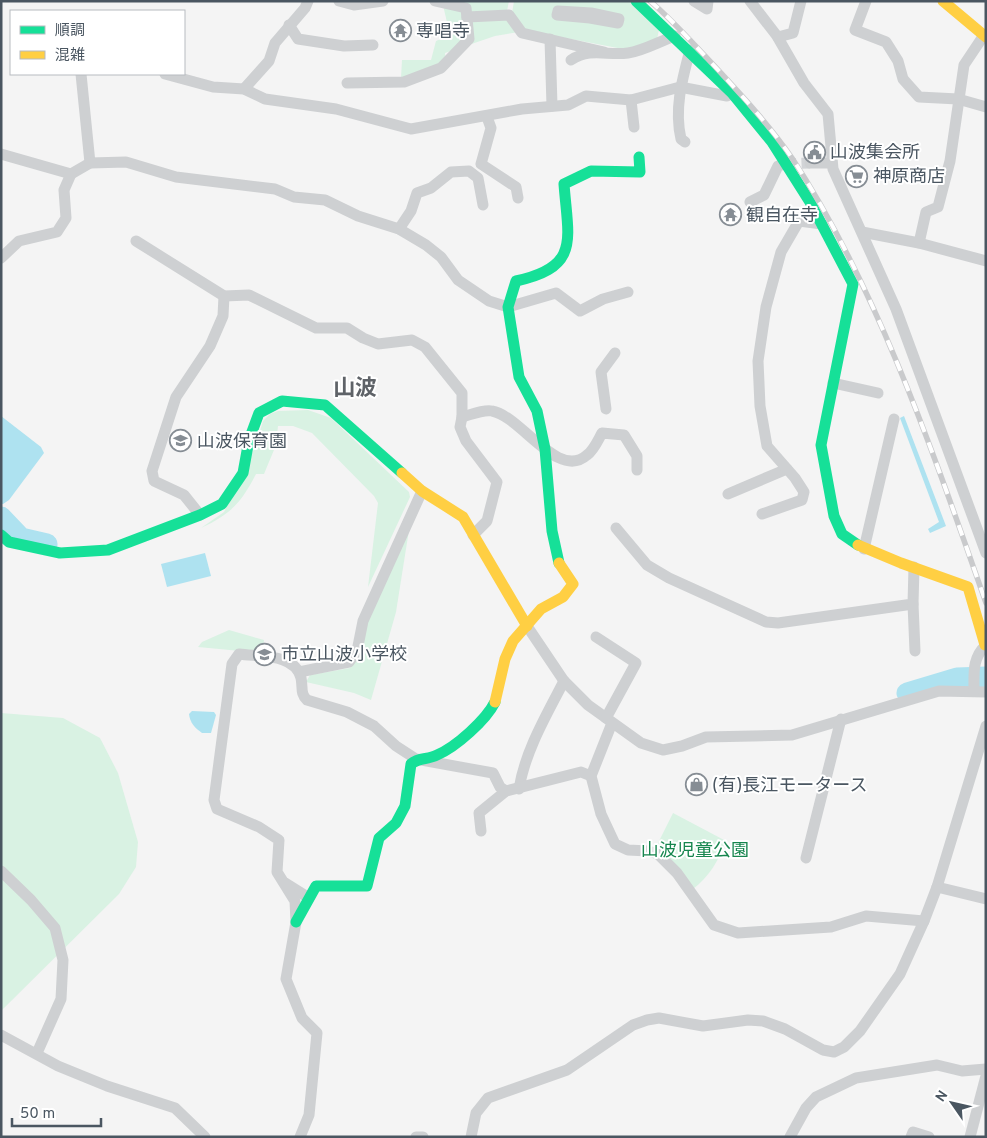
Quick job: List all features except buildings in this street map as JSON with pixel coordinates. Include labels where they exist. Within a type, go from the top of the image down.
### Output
[{"type":"main road","points":[[636,1],[690,50],[732,94],[772,142],[810,202],[853,284],[821,445],[822,464],[835,523],[843,536],[864,549],[968,587],[985,645]]},
{"type":"main road","points":[[943,1],[985,36]]},
{"type":"main road","points":[[296,922],[316,886],[368,886],[379,838],[394,829],[407,805],[411,764],[416,759],[436,756],[484,718],[495,705],[500,693],[506,656],[512,642],[543,607],[563,599],[573,584],[557,560],[552,531],[545,449],[536,411],[519,377],[508,307],[516,282],[538,278],[561,262],[568,247],[564,184],[574,176],[597,169],[640,172],[639,157]]},
{"type":"main road","points":[[1,535],[9,542],[60,554],[108,550],[200,515],[222,504],[243,473],[249,440],[259,413],[282,401],[325,405],[422,491],[463,517],[527,626]]},
{"type":"street","points":[[244,89],[269,61],[275,44],[308,1]]},
{"type":"street","points":[[339,1],[354,5],[383,1]]},
{"type":"street","points":[[347,83],[404,82],[441,68],[469,39],[466,8],[436,1]]},
{"type":"street","points":[[694,1],[707,9],[708,1]]},
{"type":"street","points":[[750,1],[778,37],[804,83],[828,114],[832,163],[896,309],[986,553]]},
{"type":"street","points":[[778,37],[793,33],[801,1]]},
{"type":"street","points":[[866,1],[855,30],[886,42],[898,61],[903,79],[919,97],[958,99],[986,107]]},
{"type":"street","points":[[467,17],[509,15],[522,33],[604,52]]},
{"type":"street","points":[[289,26],[298,39],[344,46],[373,45]]},
{"type":"street","points":[[571,60],[580,54],[628,53],[675,36]]},
{"type":"street","points":[[919,243],[926,212],[938,206],[950,161],[964,65],[985,36]]},
{"type":"street","points":[[550,39],[552,106]]},
{"type":"street","points":[[685,142],[680,140],[677,122],[680,86],[690,50]]},
{"type":"street","points":[[81,75],[90,163]]},
{"type":"street","points":[[170,75],[213,87],[244,89],[264,100],[336,109],[411,129],[568,105],[586,96],[631,100],[680,86],[727,96],[732,94]]},
{"type":"street","points":[[631,100],[634,126]]},
{"type":"street","points":[[487,117],[490,128],[481,164],[516,188],[518,198]]},
{"type":"street","points":[[1,154],[71,174]]},
{"type":"street","points":[[1,258],[19,242],[57,232],[66,218],[64,190],[71,174],[90,163],[126,162],[176,177],[275,189],[294,197],[325,200],[358,216],[399,229],[426,245],[441,257],[458,280],[472,291],[489,301],[508,307],[556,293],[580,311],[603,299],[628,292]]},
{"type":"street","points":[[810,164],[832,163]]},
{"type":"street","points":[[750,202],[764,194],[778,166],[785,164]]},
{"type":"street","points":[[399,229],[412,211],[417,193],[431,188],[451,172],[469,171],[478,178],[484,204]]},
{"type":"street","points":[[762,514],[802,500],[804,492],[767,446],[760,406],[759,352],[766,308],[782,252],[798,221],[822,224]]},
{"type":"street","points":[[862,232],[919,243],[986,262]]},
{"type":"street","points":[[136,241],[224,296],[250,295],[316,328],[347,328],[363,338],[378,344],[412,340],[425,347],[462,393],[460,427],[466,441],[497,482],[487,521],[473,535]]},
{"type":"street","points":[[200,515],[184,495],[154,481],[152,471],[176,397],[210,346],[223,316],[224,296]]},
{"type":"street","points":[[606,409],[601,372],[615,353]]},
{"type":"street","points":[[833,384],[878,393]]},
{"type":"street","points":[[462,417],[492,411],[510,420],[545,449],[561,459],[572,462],[583,459],[590,454],[602,433],[624,435],[637,456],[637,470]]},
{"type":"street","points":[[864,549],[894,419]]},
{"type":"street","points":[[728,494],[787,470]]},
{"type":"street","points":[[299,672],[349,662],[357,651],[363,622],[422,491]]},
{"type":"street","points":[[616,528],[647,565],[669,578],[766,622],[778,623],[913,604]]},
{"type":"street","points":[[914,567],[915,651]]},
{"type":"street","points":[[527,626],[564,681],[588,705],[642,743],[663,750],[682,746],[706,737],[792,735],[939,691],[986,692]]},
{"type":"street","points":[[596,637],[636,663],[609,720],[590,776],[601,814],[615,844],[628,850],[648,851],[658,854],[677,873],[714,926],[738,933],[831,927],[866,916],[924,921]]},
{"type":"street","points":[[974,692],[974,668],[977,654],[985,645]]},
{"type":"street","points":[[300,1137],[309,1116],[317,1033],[302,1018],[286,979],[296,922],[295,901],[277,872],[278,840],[259,827],[217,809],[214,800],[232,664],[239,654],[288,660],[299,672],[302,696],[307,700],[348,712],[374,726],[396,746],[416,759],[493,774],[500,787],[506,791]]},
{"type":"street","points":[[519,789],[522,774],[543,722],[564,681]]},
{"type":"street","points":[[806,858],[841,719]]},
{"type":"street","points":[[471,1137],[476,1113],[488,1098],[567,1070],[633,1025],[647,1020],[659,1018],[703,1026],[748,1020],[762,1021],[785,1029],[823,1050],[834,1052],[844,1047],[860,1031],[900,974],[924,921],[937,887],[986,726]]},
{"type":"street","points":[[481,831],[478,813],[506,791],[581,772],[590,776]]},
{"type":"street","points":[[1,871],[31,900],[55,928],[63,960],[61,999],[37,1053]]},
{"type":"street","points":[[283,882],[310,898]]},
{"type":"street","points":[[937,887],[986,899]]},
{"type":"street","points":[[1,1035],[58,1066],[107,1086],[175,1108],[205,1137]]},
{"type":"street","points":[[790,1137],[806,1108],[816,1097],[856,1078],[937,1065],[962,1071],[986,1069]]},
{"type":"street","points":[[970,1137],[986,1076]]},
{"type":"street","points":[[911,1137],[913,1132],[929,1137]]},
{"type":"street","points":[[416,1137],[423,1137]]},
{"type":"green space","points":[[442,1],[509,1],[507,11],[519,32],[495,36],[445,53],[446,61],[401,78],[402,60],[431,60],[436,41],[450,35]]},
{"type":"green space","points":[[514,1],[632,1],[660,26],[657,39],[628,50],[524,30],[512,13]]},
{"type":"green space","points":[[308,410],[331,418],[409,492],[410,497],[368,587],[378,503],[374,496],[312,433],[293,426],[278,426],[276,445],[264,474],[256,474],[234,507],[220,518],[201,528],[224,512],[255,447],[263,421],[270,414],[278,411]]},
{"type":"green space","points":[[409,530],[396,612],[371,700],[354,693],[306,682],[310,675],[350,668],[360,652],[365,622]]},
{"type":"green space","points":[[229,630],[264,640],[262,653],[198,647],[202,642]]},
{"type":"green space","points":[[1,713],[63,718],[100,738],[118,773],[138,842],[136,867],[119,894],[1,1011]]},
{"type":"green space","name":"山波児童公園","points":[[673,813],[726,841],[713,868],[693,889],[658,843]]},
{"type":"water","points":[[1,416],[41,447],[44,453],[9,500],[3,504],[1,504]]},
{"type":"water","points":[[904,416],[946,526],[930,533],[928,529],[939,522],[900,418]]},
{"type":"water","points":[[205,553],[211,576],[167,587],[161,564]]},
{"type":"water","points":[[947,672],[986,675],[986,680],[970,680],[912,695],[908,686]]},
{"type":"water","points":[[192,711],[214,712],[216,715],[211,733],[202,733],[195,727],[189,714]]},
{"type":"waterway","points":[[1,517],[21,538],[47,544]]},
{"type":"waterway","points":[[907,693],[957,678],[986,677]]},
{"type":"tunnel","points":[[785,164],[810,163]]},
{"type":"railway","points":[[650,1],[686,35],[762,119],[792,158],[823,209],[851,262],[902,374],[946,489],[986,603]]},
{"type":"traffic: fast","points":[[636,1],[732,93],[772,142],[810,202],[853,284],[821,445],[834,516],[842,534],[858,545]]},
{"type":"traffic: fast","points":[[559,563],[552,531],[545,449],[537,411],[519,377],[508,307],[516,281],[537,275],[551,268],[561,259],[566,248],[568,235],[564,184],[591,171],[640,172],[639,157]]},
{"type":"traffic: fast","points":[[1,535],[9,542],[60,553],[108,550],[200,515],[222,504],[243,473],[249,440],[259,413],[282,401],[325,405],[402,473]]},
{"type":"traffic: fast","points":[[296,922],[316,886],[367,886],[379,838],[396,823],[405,806],[411,764],[417,760],[434,757],[453,746],[478,725],[495,702]]},
{"type":"traffic: slow","points":[[943,1],[986,37]]},
{"type":"traffic: slow","points":[[402,473],[422,491],[463,517],[527,626]]},
{"type":"traffic: slow","points":[[858,545],[968,587],[985,645]]},
{"type":"traffic: slow","points":[[495,702],[505,659],[513,641],[541,609],[563,597],[573,584],[559,563]]},
{"type":"place","name":"専唱寺","points":[[400,31]]},
{"type":"place","name":"山波集会所","points":[[814,152]]},
{"type":"place","name":"神原商店","points":[[857,176]]},
{"type":"place","name":"観自在寺","points":[[730,215]]},
{"type":"place","name":"山波保育園","points":[[181,441]]},
{"type":"place","name":"市立山波小学校","points":[[265,654]]},
{"type":"place","name":"(有)長江モータース","points":[[696,785]]},
{"type":"district","name":"山波","points":[[355,387]]}]
